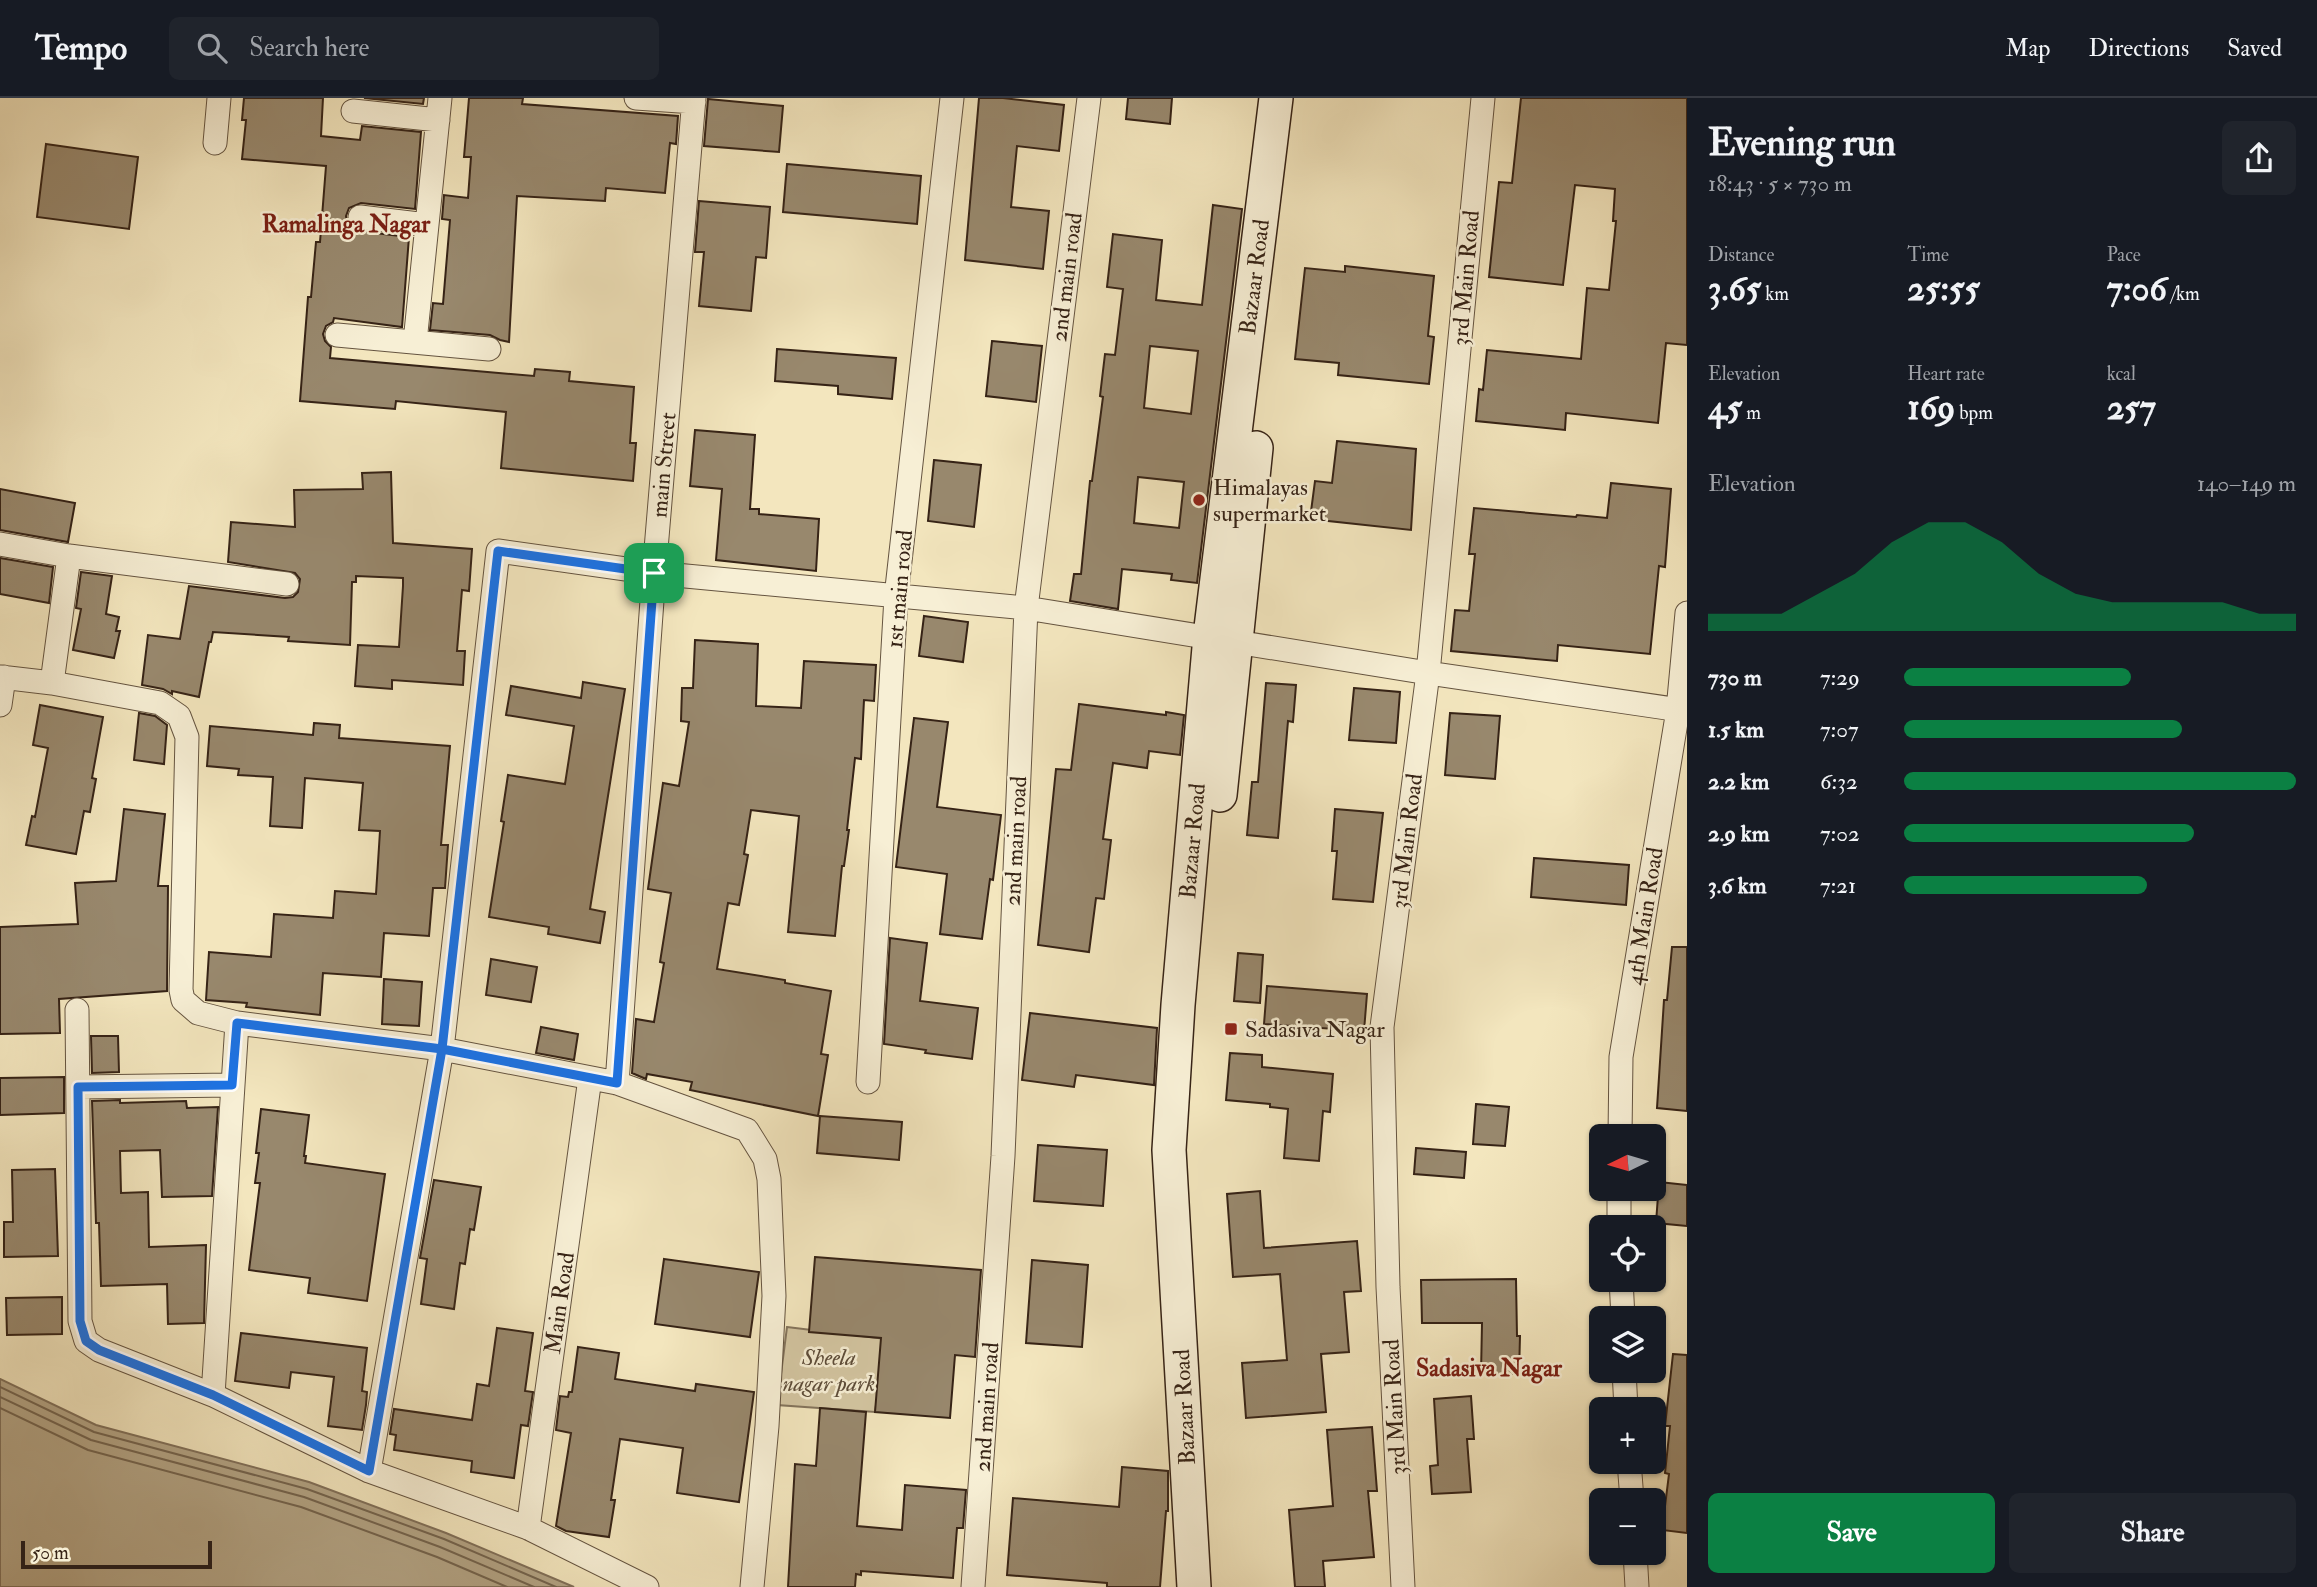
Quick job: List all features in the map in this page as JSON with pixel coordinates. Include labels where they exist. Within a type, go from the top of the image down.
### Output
[{"type":"main road","name":"Bazaar Road","points":[[1215,1587],[1192,1207],[1190,1095],[1205,957],[1222,638],[1276,98]]},
{"type":"main road","name":"Bazaar Road","points":[[1194,1587],[1169,1150],[1178,1004],[1222,638],[1290,136],[1292,98]]},
{"type":"street","points":[[215,143],[219,98]]},
{"type":"street","points":[[636,98],[694,100]]},
{"type":"street","name":"1st main road","points":[[868,1082],[896,597],[952,98]]},
{"type":"street","name":"2nd main road","points":[[974,1587],[1003,1156],[1026,608],[1088,98]]},
{"type":"street","name":"3rd Main Road","points":[[1403,1587],[1388,1287],[1382,1027],[1427,673],[1483,98]]},
{"type":"street","name":"main Street","points":[[617,1083],[654,573],[694,100]]},
{"type":"street","points":[[353,111],[439,109],[415,342]]},
{"type":"street","points":[[360,217],[427,225]]},
{"type":"street","points":[[337,335],[489,349]]},
{"type":"street","points":[[0,544],[69,556],[287,584]]},
{"type":"street","points":[[369,1471],[442,1049],[498,551],[654,573],[1026,608],[1427,673],[1682,710]]},
{"type":"street","points":[[52,683],[69,556]]},
{"type":"street","name":"4th Main Road","points":[[1620,1124],[1621,1057],[1682,710],[1687,613]]},
{"type":"street","points":[[0,705],[2,677],[52,683],[160,703],[178,716],[187,737],[181,990],[184,1000],[198,1013],[237,1023],[442,1049],[590,1077],[617,1083],[747,1130],[765,1159],[769,1179],[774,1296],[767,1426],[752,1587]]},
{"type":"street","points":[[77,1010],[81,1330],[86,1341],[99,1350],[213,1395],[369,1471],[528,1528],[646,1587]]},
{"type":"street","points":[[213,1395],[237,1023]]},
{"type":"street","name":"Main Road","points":[[528,1528],[590,1077]]},
{"type":"street","points":[[78,1087],[232,1085]]},
{"type":"street","points":[[1636,1565],[1637,1587]]},
{"type":"green space","name":"Sheela nagar park","points":[[787,1327],[886,1339],[875,1412],[777,1405]]},
{"type":"water","points":[[0,1379],[96,1425],[309,1482],[446,1533],[574,1587],[0,1587]]},
{"type":"building","points":[[244,98],[323,98],[321,136],[360,140],[362,126],[421,132],[415,209],[361,203],[349,208],[346,216],[347,223],[358,231],[409,237],[402,327],[334,318],[323,334],[331,347],[330,358],[534,376],[535,369],[570,372],[569,381],[634,387],[630,443],[636,443],[633,481],[501,468],[506,412],[396,401],[395,409],[300,401],[308,297],[311,297],[316,242],[320,242],[326,166],[242,159],[246,120],[242,120]]},
{"type":"building","points":[[364,98],[424,98],[423,104]]},
{"type":"building","points":[[469,98],[523,98],[522,104],[678,116],[676,144],[670,143],[665,193],[606,188],[605,201],[517,196],[509,342],[490,335],[430,330],[433,303],[443,304],[450,220],[442,219],[444,195],[468,198],[471,157],[464,157]]},
{"type":"building","points":[[979,98],[1064,105],[1059,151],[1017,146],[1011,207],[1049,211],[1043,269],[965,260]]},
{"type":"building","points":[[1128,98],[1172,98],[1170,124],[1126,119]]},
{"type":"building","points":[[1521,98],[1687,98],[1687,345],[1666,343],[1658,423],[1566,413],[1565,430],[1476,421],[1479,389],[1483,390],[1487,350],[1581,359],[1587,288],[1609,290],[1616,221],[1613,221],[1615,189],[1575,185],[1563,285],[1489,277],[1499,182],[1512,183]]},
{"type":"building","points":[[708,99],[783,106],[779,152],[704,146]]},
{"type":"building","points":[[46,144],[138,157],[129,229],[37,217]]},
{"type":"building","points":[[787,164],[921,176],[917,224],[783,212]]},
{"type":"building","points":[[699,201],[770,207],[766,258],[756,257],[751,311],[699,306],[704,252],[695,252]]},
{"type":"building","points":[[1213,205],[1242,209],[1197,583],[1171,580],[1172,574],[1122,569],[1118,609],[1070,601],[1074,574],[1081,574],[1090,481],[1103,397],[1100,396],[1105,354],[1115,355],[1123,289],[1107,287],[1113,234],[1162,240],[1156,300],[1202,305]],"holes":[[[1150,346],[1198,351],[1191,414],[1144,408]],[[1138,477],[1184,482],[1179,528],[1134,523]]]},
{"type":"building","points":[[1345,266],[1434,276],[1428,336],[1434,337],[1429,384],[1338,375],[1339,363],[1295,359],[1305,268],[1345,272]]},
{"type":"building","points":[[992,341],[1042,346],[1036,402],[986,396]]},
{"type":"building","points":[[777,349],[896,358],[892,399],[838,394],[838,386],[775,381]]},
{"type":"building","points":[[695,430],[755,435],[750,509],[759,509],[759,514],[819,519],[816,571],[716,560],[722,489],[690,486]]},
{"type":"building","points":[[1337,441],[1416,449],[1411,530],[1310,519],[1315,481],[1332,483]]},
{"type":"building","points":[[934,460],[981,465],[974,527],[928,521]]},
{"type":"building","points":[[391,472],[393,543],[472,549],[469,591],[462,590],[457,651],[465,651],[463,685],[392,680],[392,689],[355,686],[358,645],[399,647],[403,586],[403,578],[356,576],[356,582],[352,582],[350,645],[288,641],[289,637],[213,632],[199,697],[172,691],[172,694],[163,689],[142,685],[148,635],[180,639],[189,586],[285,598],[293,597],[298,592],[300,579],[295,573],[228,562],[231,522],[295,527],[294,490],[363,489],[362,473]]},
{"type":"building","points":[[1611,483],[1671,489],[1665,567],[1659,566],[1650,654],[1558,645],[1557,661],[1451,651],[1455,610],[1469,611],[1475,554],[1469,554],[1474,508],[1607,518]]},
{"type":"building","points":[[0,489],[75,503],[68,542],[0,530]]},
{"type":"building","points":[[0,558],[53,567],[49,603],[0,594]]},
{"type":"building","points":[[81,572],[112,576],[106,614],[119,617],[116,631],[120,631],[114,658],[73,650],[81,609],[76,608]]},
{"type":"building","points":[[924,616],[968,622],[963,662],[919,656]]},
{"type":"building","points":[[695,640],[758,644],[756,706],[801,708],[804,661],[876,665],[874,701],[864,700],[861,759],[855,758],[835,936],[788,932],[799,816],[751,810],[744,854],[748,855],[739,905],[728,903],[717,969],[831,991],[821,1054],[828,1055],[818,1116],[690,1090],[692,1082],[647,1074],[646,1079],[632,1073],[636,1019],[654,1022],[664,963],[660,962],[671,893],[648,889],[663,783],[679,786],[689,722],[681,721],[682,688],[693,688]]},
{"type":"building","points":[[583,682],[625,689],[590,909],[605,912],[600,943],[548,934],[549,927],[489,917],[504,822],[501,821],[508,775],[565,784],[574,726],[506,715],[511,686],[581,698]]},
{"type":"building","points":[[1266,683],[1296,685],[1293,722],[1288,721],[1278,838],[1247,835],[1252,782],[1258,782]]},
{"type":"building","points":[[1354,688],[1400,692],[1396,743],[1349,740]]},
{"type":"building","points":[[1079,704],[1184,715],[1180,755],[1149,751],[1147,768],[1113,763],[1103,839],[1111,840],[1104,899],[1096,898],[1089,952],[1038,945],[1056,769],[1071,770]]},
{"type":"building","points":[[40,705],[103,717],[92,778],[96,779],[90,812],[84,811],[76,854],[26,845],[32,816],[35,817],[48,748],[33,745]]},
{"type":"building","points":[[139,713],[155,716],[167,725],[164,764],[134,760]]},
{"type":"building","points":[[1450,713],[1500,716],[1495,779],[1445,775]]},
{"type":"building","points":[[914,718],[948,722],[937,807],[1001,815],[982,939],[940,934],[947,874],[896,867]]},
{"type":"building","points":[[314,723],[340,725],[339,738],[450,746],[441,845],[448,845],[445,888],[433,888],[429,936],[384,933],[381,977],[323,973],[320,1015],[246,1007],[247,1003],[206,1000],[209,952],[271,957],[274,914],[333,918],[335,891],[376,894],[380,831],[359,830],[363,783],[305,778],[302,828],[270,826],[273,777],[238,775],[239,769],[207,766],[210,726],[313,735]]},
{"type":"building","points":[[124,809],[165,814],[158,886],[168,886],[167,991],[59,999],[60,1033],[0,1034],[0,927],[78,924],[75,883],[116,881]]},
{"type":"building","points":[[1335,809],[1383,813],[1373,902],[1333,899],[1337,851],[1332,851]]},
{"type":"building","points":[[1534,858],[1629,865],[1626,905],[1531,897]]},
{"type":"building","points":[[890,938],[927,943],[920,1001],[978,1008],[972,1059],[884,1044]]},
{"type":"building","points":[[1672,947],[1687,947],[1687,1111],[1657,1108],[1664,1000],[1667,1000]]},
{"type":"building","points":[[1238,953],[1263,955],[1260,1003],[1234,1001]]},
{"type":"building","points":[[491,959],[537,967],[531,1002],[486,995]]},
{"type":"building","points":[[384,979],[422,982],[419,1026],[382,1024]]},
{"type":"building","points":[[1267,986],[1367,994],[1364,1031],[1264,1024]]},
{"type":"building","points":[[1030,1013],[1157,1028],[1154,1085],[1076,1075],[1074,1087],[1022,1080]]},
{"type":"building","points":[[541,1027],[578,1034],[574,1060],[536,1053]]},
{"type":"building","points":[[91,1036],[118,1036],[119,1072],[92,1073]]},
{"type":"building","points":[[1230,1053],[1262,1055],[1262,1067],[1333,1074],[1330,1112],[1323,1111],[1319,1161],[1284,1158],[1288,1109],[1270,1107],[1270,1104],[1226,1100]]},
{"type":"building","points":[[64,1077],[64,1113],[0,1115],[0,1078]]},
{"type":"building","points":[[120,1100],[120,1103],[186,1101],[187,1108],[218,1107],[212,1196],[162,1197],[160,1150],[120,1151],[121,1193],[148,1192],[149,1247],[206,1245],[204,1323],[168,1324],[167,1284],[101,1286],[92,1101]]},
{"type":"building","points":[[1476,1104],[1509,1107],[1505,1146],[1473,1144]]},
{"type":"building","points":[[261,1109],[309,1115],[305,1163],[385,1174],[367,1301],[308,1293],[310,1278],[249,1270],[260,1183],[255,1183]]},
{"type":"building","points":[[820,1116],[902,1122],[899,1160],[817,1153]]},
{"type":"building","points":[[1038,1145],[1107,1150],[1103,1206],[1034,1201]]},
{"type":"building","points":[[1416,1148],[1466,1152],[1464,1178],[1414,1174]]},
{"type":"building","points":[[55,1169],[58,1256],[4,1257],[4,1222],[13,1222],[12,1170]]},
{"type":"building","points":[[434,1180],[481,1187],[474,1230],[470,1229],[465,1264],[460,1263],[454,1309],[421,1304],[427,1259],[420,1258]]},
{"type":"building","points":[[1666,1183],[1687,1185],[1687,1226],[1666,1224],[1666,1215],[1657,1215],[1658,1201],[1666,1201]]},
{"type":"building","points":[[1260,1191],[1264,1248],[1357,1241],[1361,1291],[1344,1292],[1349,1352],[1321,1354],[1326,1412],[1246,1418],[1242,1363],[1287,1360],[1280,1274],[1233,1277],[1227,1194]]},
{"type":"building","points":[[815,1257],[981,1270],[975,1357],[955,1355],[950,1418],[875,1412],[881,1338],[809,1332]]},
{"type":"building","points":[[664,1259],[759,1272],[750,1337],[655,1324]]},
{"type":"building","points":[[1032,1260],[1088,1265],[1082,1347],[1026,1343]]},
{"type":"building","points":[[1516,1279],[1517,1336],[1520,1336],[1519,1374],[1481,1374],[1482,1323],[1422,1323],[1421,1280]]},
{"type":"building","points":[[62,1297],[62,1334],[7,1335],[6,1298]]},
{"type":"building","points":[[497,1328],[533,1333],[525,1391],[533,1392],[528,1426],[521,1425],[514,1478],[471,1472],[472,1461],[394,1450],[396,1435],[390,1434],[394,1409],[472,1420],[477,1384],[489,1386]]},
{"type":"building","points":[[241,1333],[367,1348],[362,1391],[367,1392],[362,1430],[328,1426],[334,1377],[291,1372],[289,1388],[235,1381]]},
{"type":"building","points":[[578,1347],[619,1353],[615,1379],[695,1391],[696,1384],[754,1392],[739,1502],[677,1493],[683,1448],[620,1439],[611,1500],[615,1500],[609,1537],[566,1531],[556,1526],[571,1433],[556,1430],[560,1396],[568,1397],[569,1392],[572,1392]]},
{"type":"building","points":[[1673,1354],[1687,1355],[1687,1533],[1666,1530],[1669,1474],[1666,1473],[1666,1464],[1670,1426],[1666,1426]]},
{"type":"building","points":[[1471,1396],[1474,1439],[1467,1439],[1471,1492],[1432,1494],[1430,1466],[1438,1465],[1434,1399]]},
{"type":"building","points":[[820,1408],[866,1412],[857,1526],[902,1530],[905,1485],[966,1490],[963,1528],[957,1528],[953,1578],[861,1571],[861,1575],[856,1574],[855,1587],[788,1587],[795,1464],[816,1466]]},
{"type":"building","points":[[1372,1427],[1377,1491],[1368,1491],[1374,1557],[1323,1561],[1325,1587],[1295,1587],[1289,1510],[1333,1506],[1327,1430]]},
{"type":"building","points":[[1122,1467],[1168,1471],[1168,1511],[1160,1587],[1107,1587],[1107,1583],[1007,1575],[1013,1498],[1119,1507]]},
{"type":"place","name":"Himalayas supermarket","points":[[1199,500]]},
{"type":"place","name":"Sadasiva Nagar","points":[[1231,1029]]},
{"type":"district","name":"Ramalinga Nagar","points":[[346,224]]},
{"type":"district","name":"Sadasiva Nagar","points":[[1489,1368]]},
{"type":"route","points":[[654,573],[498,551],[442,1049],[369,1471],[213,1395],[99,1350],[86,1341],[80,1321],[78,1087],[232,1085],[237,1023],[442,1049],[617,1083],[654,573]]}]
